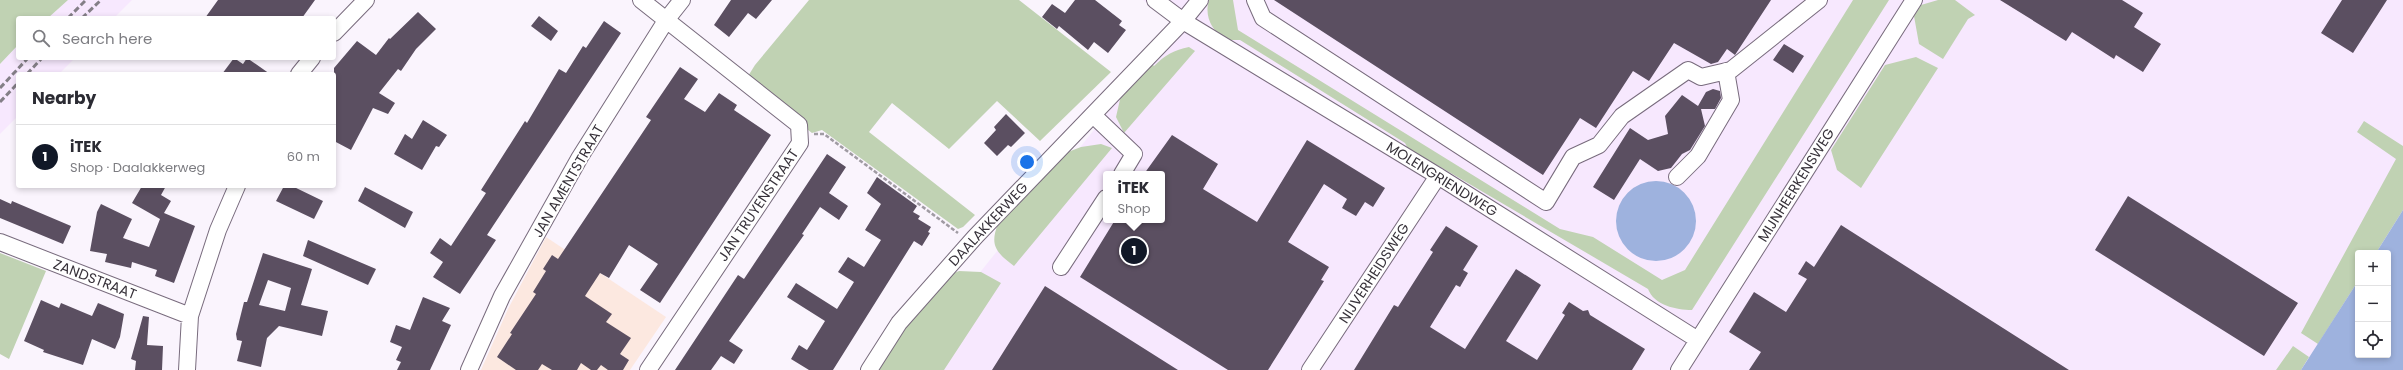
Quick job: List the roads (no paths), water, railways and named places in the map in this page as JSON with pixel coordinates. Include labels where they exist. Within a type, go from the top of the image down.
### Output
[{"type":"street","points":[[336,31],[366,0]]},
{"type":"street","name":"JAN TRUYENSTRAAT","points":[[642,0],[799,125],[800,135],[800,143],[648,370]]},
{"type":"street","name":"JAN AMENTSTRAAT","points":[[469,370],[502,296],[576,164],[667,19],[682,0]]},
{"type":"street","name":"MOLENGRIENDWEG","points":[[1154,0],[1183,21],[1438,176],[1698,340]]},
{"type":"street","name":"DAALAKKERWEG","points":[[869,370],[899,323],[970,242],[1183,21],[1200,0]]},
{"type":"street","points":[[1255,0],[1263,18],[1546,202],[1573,157],[1599,145],[1622,116],[1688,70],[1701,77],[1731,70],[1819,0]]},
{"type":"street","name":"MIJNHEERKENSWEG","points":[[1679,370],[1914,0]]},
{"type":"street","points":[[301,72],[310,60]]},
{"type":"street","points":[[1676,177],[1698,156],[1731,100],[1726,71]]},
{"type":"street","points":[[1093,115],[1134,154],[1124,171]]},
{"type":"street","name":"NIJVERHEIDSWEG","points":[[1310,370],[1438,176]]},
{"type":"street","points":[[188,370],[190,316],[218,230],[236,188]]},
{"type":"street","points":[[1061,267],[1103,203]]},
{"type":"street","name":"ZANDSTRAAT","points":[[0,242],[190,316]]},
{"type":"water","points":[[1656,181],[1671,184],[1684,193],[1693,206],[1696,221],[1693,236],[1684,249],[1671,258],[1656,261],[1641,258],[1628,249],[1619,236],[1616,221],[1619,206],[1628,193],[1641,184]]},
{"type":"water","points":[[2403,210],[2403,370],[2301,370],[2355,286],[2355,358],[2391,358],[2391,250],[2378,250]]},
{"type":"railway","points":[[70,16],[86,0]]},
{"type":"railway","points":[[84,16],[101,0]]},
{"type":"railway","points":[[0,88],[26,60]]},
{"type":"railway","points":[[29,72],[40,60]]},
{"type":"railway","points":[[0,102],[16,85]]},
{"type":"place","name":"iTEK","points":[[1134,251]]}]
